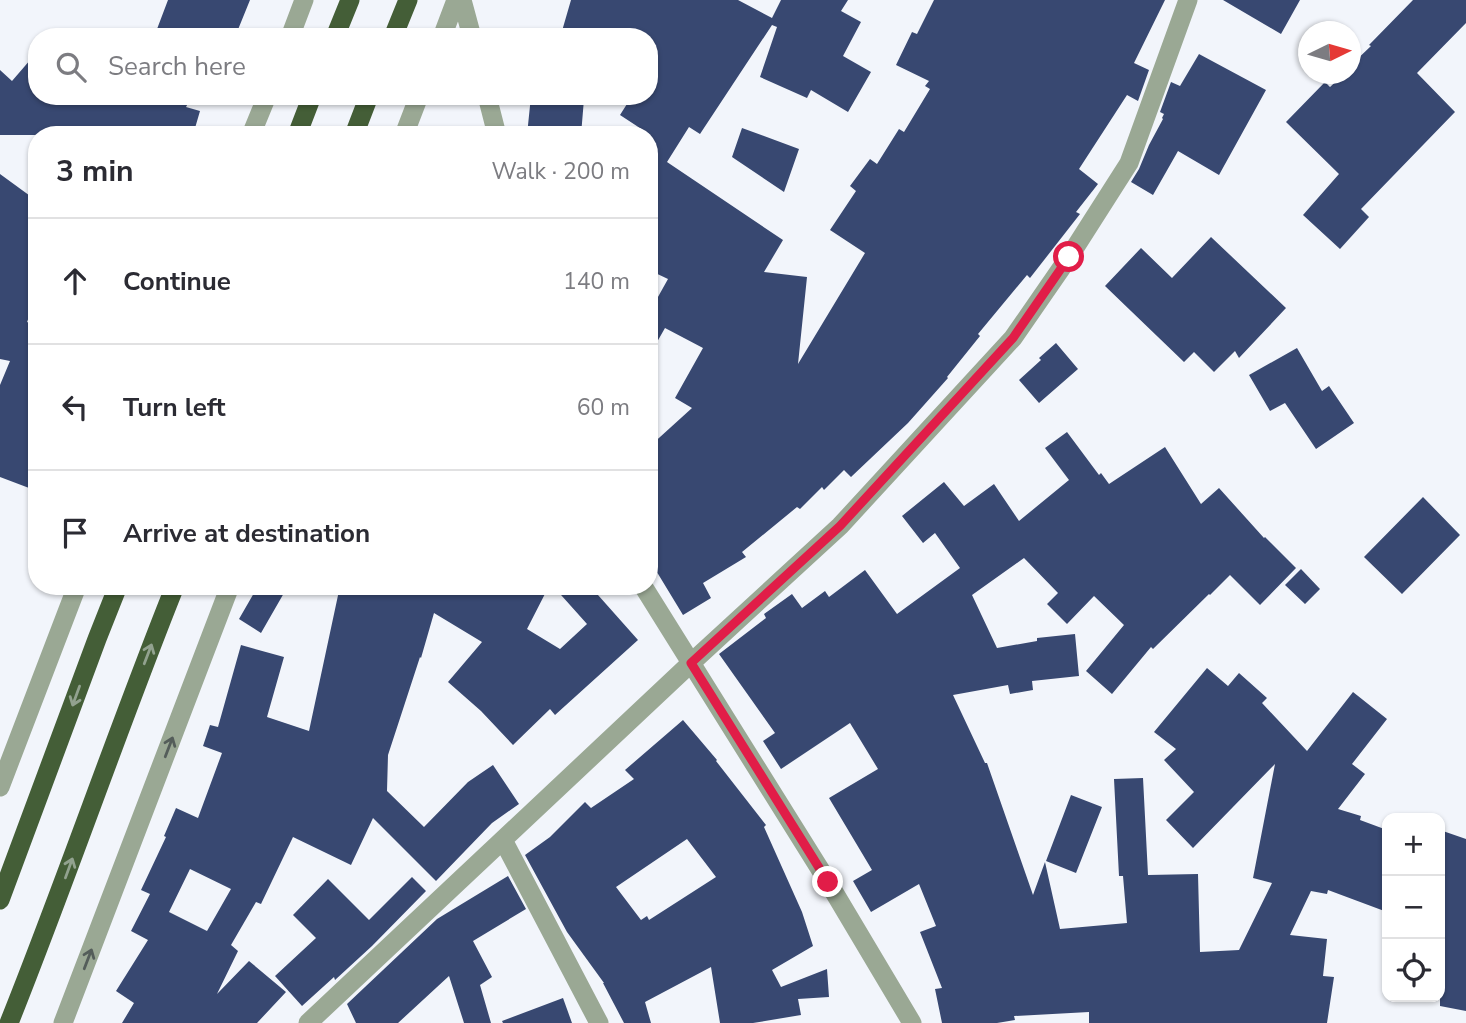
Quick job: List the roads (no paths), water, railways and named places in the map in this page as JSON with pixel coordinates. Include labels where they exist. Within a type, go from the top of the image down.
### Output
[{"type":"highway","points":[[339,28],[350,0]]},
{"type":"highway","points":[[397,28],[408,0]]},
{"type":"highway","points":[[300,126],[309,105]]},
{"type":"highway","points":[[357,126],[366,105]]},
{"type":"highway","points":[[0,900],[114,595]]},
{"type":"highway","points":[[9,1023],[171,595]]},
{"type":"street","points":[[293,28],[304,0]]},
{"type":"street","points":[[445,28],[456,0]]},
{"type":"street","points":[[462,0],[470,28]]},
{"type":"street","points":[[308,1023],[840,526],[1013,338],[1129,163],[1188,0]]},
{"type":"street","points":[[255,126],[263,105]]},
{"type":"street","points":[[407,126],[416,105]]},
{"type":"street","points":[[489,105],[495,126]]},
{"type":"street","points":[[0,787],[74,595]]},
{"type":"street","points":[[63,1023],[227,595]]},
{"type":"street","points":[[649,595],[828,882],[912,1023]]},
{"type":"street","points":[[503,840],[599,1023]]}]
